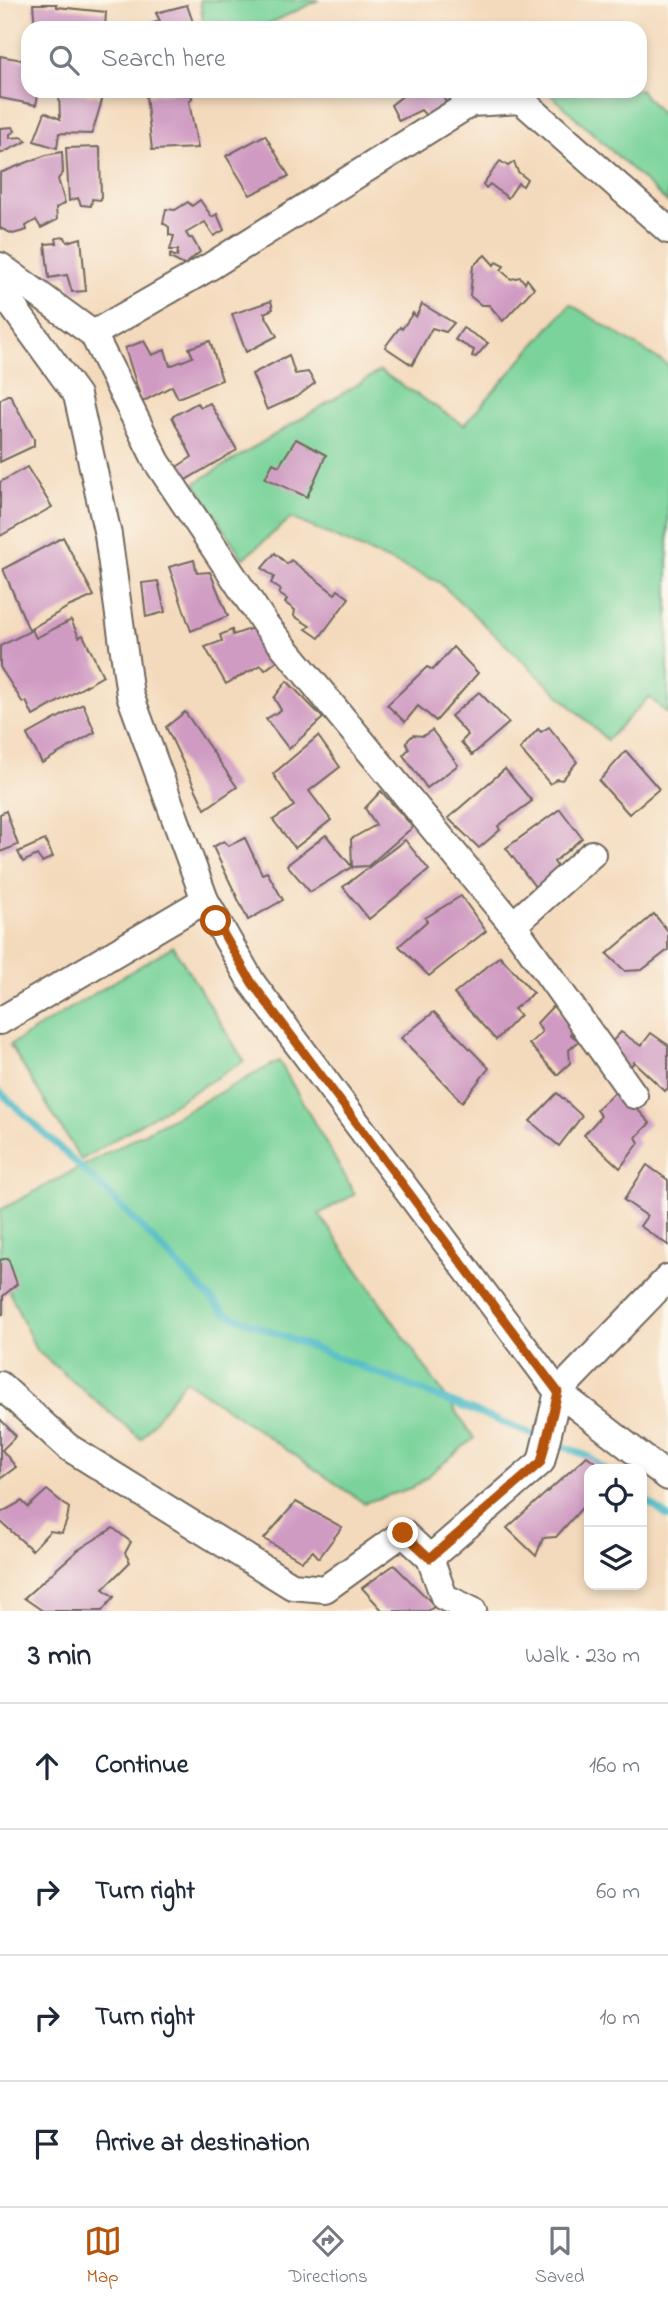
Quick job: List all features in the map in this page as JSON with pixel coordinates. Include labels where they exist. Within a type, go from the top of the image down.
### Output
[{"type":"street","points":[[93,334],[211,266],[471,103],[521,100],[668,230]]},
{"type":"street","points":[[0,266],[93,334],[157,462],[264,624],[513,925],[635,1095]]},
{"type":"street","points":[[0,289],[77,395],[108,535],[130,695],[205,900],[252,983],[558,1392],[668,1477]]},
{"type":"street","points":[[513,925],[592,854]]},
{"type":"street","points":[[0,1021],[205,900]]},
{"type":"street","points":[[430,1558],[541,1462],[558,1392],[668,1278]]},
{"type":"street","points":[[0,1385],[68,1447],[292,1586],[325,1589],[403,1533],[430,1558],[444,1597],[473,1611]]},
{"type":"green space","points":[[200,0],[319,0],[275,21],[203,21]]},
{"type":"green space","points":[[555,98],[647,98],[661,114],[668,110],[668,203]]},
{"type":"green space","points":[[570,304],[668,365],[668,714],[649,697],[607,740],[439,582],[291,518],[243,559],[195,483],[380,371],[464,425]]},
{"type":"green space","points":[[173,946],[244,1061],[81,1160],[10,1045]]},
{"type":"green space","points":[[279,1061],[355,1194],[319,1214],[474,1438],[414,1487],[364,1503],[185,1380],[141,1439],[36,1350],[0,1271],[0,1210]]},
{"type":"building","points":[[33,4],[57,4],[57,7],[106,12],[105,21],[34,21]]},
{"type":"building","points":[[187,5],[193,21],[160,21],[156,13]]},
{"type":"building","points":[[0,56],[21,60],[21,98],[38,98],[36,105],[0,98]]},
{"type":"building","points":[[59,98],[102,100],[92,134],[59,133],[57,148],[34,141],[45,112],[60,119]]},
{"type":"building","points":[[146,98],[192,98],[189,102],[198,148],[152,150]]},
{"type":"building","points":[[400,98],[444,98],[446,102],[428,118],[421,110],[399,121],[391,105]]},
{"type":"building","points":[[13,127],[15,131],[10,134],[10,138],[22,137],[27,141],[0,154],[0,128]]},
{"type":"building","points":[[265,135],[289,176],[250,195],[226,156]]},
{"type":"building","points":[[100,147],[101,200],[92,199],[91,206],[81,205],[78,198],[69,201],[66,148]]},
{"type":"building","points":[[62,152],[63,173],[58,179],[65,203],[56,208],[57,220],[41,228],[36,220],[26,226],[27,230],[13,234],[0,228],[0,173],[46,155]]},
{"type":"building","points":[[500,161],[508,166],[514,162],[518,172],[527,179],[523,186],[518,183],[508,198],[490,184],[486,188],[483,184]]},
{"type":"building","points":[[200,200],[212,217],[217,214],[224,230],[214,236],[205,222],[186,233],[200,252],[184,265],[170,258],[170,254],[177,257],[178,250],[170,250],[174,236],[169,235],[169,227],[163,223],[166,209],[175,210],[188,202],[192,206]]},
{"type":"building","points":[[65,237],[67,242],[81,238],[86,291],[72,292],[67,275],[49,278],[45,244],[57,243],[56,238]]},
{"type":"building","points":[[485,255],[494,265],[496,262],[504,266],[501,270],[511,279],[520,277],[525,283],[527,279],[534,288],[503,321],[489,305],[481,305],[470,296],[473,266]]},
{"type":"building","points":[[271,301],[273,309],[264,313],[277,336],[246,352],[232,314]]},
{"type":"building","points":[[422,304],[454,323],[446,332],[432,328],[412,365],[385,347],[413,313],[416,317]]},
{"type":"building","points":[[463,328],[488,343],[476,357],[472,356],[474,350],[455,340]]},
{"type":"building","points":[[144,341],[152,355],[165,350],[170,366],[193,357],[189,348],[210,341],[222,380],[178,398],[172,386],[142,402],[125,348]]},
{"type":"building","points":[[289,355],[295,374],[308,372],[315,383],[298,396],[267,410],[252,374]]},
{"type":"building","points":[[10,395],[34,439],[34,446],[0,462],[0,400]]},
{"type":"building","points":[[197,403],[201,407],[210,403],[237,450],[182,482],[175,468],[192,457],[172,417]]},
{"type":"building","points":[[296,439],[326,455],[307,497],[265,478],[273,463],[279,466]]},
{"type":"building","points":[[27,467],[52,507],[0,536],[0,482]]},
{"type":"building","points":[[63,537],[94,596],[68,607],[29,630],[3,569]]},
{"type":"building","points":[[275,553],[287,564],[291,560],[335,594],[338,590],[349,598],[319,638],[306,629],[310,626],[294,616],[295,610],[285,603],[287,599],[279,594],[281,590],[271,583],[274,577],[262,568]]},
{"type":"building","points":[[194,560],[197,573],[210,572],[228,616],[191,631],[169,567]]},
{"type":"building","points":[[158,581],[165,612],[146,617],[142,583]]},
{"type":"building","points":[[71,620],[79,637],[83,635],[103,676],[33,716],[26,701],[23,703],[0,667],[0,646],[32,630],[36,638]]},
{"type":"building","points":[[259,626],[281,658],[265,670],[261,665],[226,684],[205,647],[222,641],[220,635],[232,630],[233,635]]},
{"type":"building","points":[[453,647],[478,673],[436,721],[418,706],[405,722],[387,705],[427,667],[433,670]]},
{"type":"building","points":[[287,681],[323,718],[289,749],[266,719],[281,710],[274,698]]},
{"type":"building","points":[[479,692],[509,723],[472,755],[461,742],[468,735],[451,716]]},
{"type":"building","points":[[83,704],[95,732],[42,763],[27,735]]},
{"type":"building","points":[[185,712],[237,787],[205,809],[166,727]]},
{"type":"building","points":[[549,727],[577,762],[562,780],[557,779],[550,784],[520,749],[538,729],[541,732]]},
{"type":"building","points":[[432,730],[458,765],[427,788],[403,755],[409,749],[406,742],[413,735],[423,736]]},
{"type":"building","points":[[318,736],[340,767],[309,791],[331,820],[295,848],[273,820],[294,806],[273,774]]},
{"type":"building","points":[[626,751],[659,789],[629,814],[599,781]]},
{"type":"building","points":[[505,769],[532,801],[498,826],[500,830],[479,848],[448,818]]},
{"type":"building","points":[[381,791],[413,827],[368,866],[352,867],[351,839],[376,825],[365,808]]},
{"type":"building","points":[[560,809],[582,838],[554,862],[559,869],[536,888],[506,848]]},
{"type":"building","points":[[6,811],[18,845],[0,852],[0,814]]},
{"type":"building","points":[[326,835],[352,867],[310,892],[287,865]]},
{"type":"building","points":[[245,838],[262,874],[267,872],[283,900],[248,920],[213,847],[224,841],[228,846]]},
{"type":"building","points":[[45,840],[53,857],[42,862],[37,855],[23,862],[18,852]]},
{"type":"building","points":[[405,840],[429,870],[369,919],[343,887]]},
{"type":"building","points":[[461,896],[486,931],[429,976],[399,946],[427,921],[425,918]]},
{"type":"building","points":[[654,914],[668,931],[668,950],[642,970],[625,971],[607,954]]},
{"type":"building","points":[[500,956],[533,993],[514,1009],[520,1015],[496,1040],[454,994]]},
{"type":"building","points":[[553,1006],[575,1028],[570,1034],[579,1041],[569,1050],[570,1063],[557,1075],[529,1044],[542,1032],[537,1023]]},
{"type":"building","points":[[434,1012],[489,1068],[462,1102],[401,1038]]},
{"type":"building","points":[[621,1032],[641,1046],[651,1033],[668,1045],[668,1088],[665,1091],[634,1062],[625,1073],[606,1048]]},
{"type":"building","points":[[557,1093],[582,1116],[559,1146],[530,1121]]},
{"type":"building","points":[[614,1093],[625,1096],[650,1123],[636,1137],[639,1143],[620,1168],[584,1135],[601,1116],[596,1110]]},
{"type":"building","points":[[647,1165],[668,1180],[668,1245],[640,1226],[647,1216],[624,1200]]},
{"type":"building","points":[[8,1258],[17,1284],[3,1296],[3,1314],[0,1315],[0,1260]]},
{"type":"building","points":[[0,1419],[16,1436],[2,1450],[16,1467],[0,1479]]},
{"type":"building","points":[[587,1456],[597,1464],[584,1464],[584,1506],[556,1537],[543,1538],[536,1556],[507,1528]]},
{"type":"building","points":[[47,1490],[69,1508],[67,1520],[62,1533],[50,1531],[32,1550],[0,1521],[0,1513],[22,1501],[28,1507]]},
{"type":"building","points":[[296,1502],[342,1527],[319,1558],[313,1551],[302,1561],[264,1539]]},
{"type":"building","points":[[113,1528],[131,1542],[125,1553],[130,1562],[103,1589],[114,1597],[102,1611],[43,1611],[24,1598],[78,1550]]},
{"type":"building","points":[[394,1565],[435,1606],[428,1611],[383,1611],[362,1588]]},
{"type":"waterway","points":[[0,1092],[107,1192],[225,1313],[542,1438]]},
{"type":"waterway","points":[[553,1442],[587,1456],[597,1464]]},
{"type":"waterway","points":[[647,1501],[668,1517]]},
{"type":"route","points":[[216,921],[252,983],[558,1392],[541,1462],[430,1558],[403,1533]]}]
